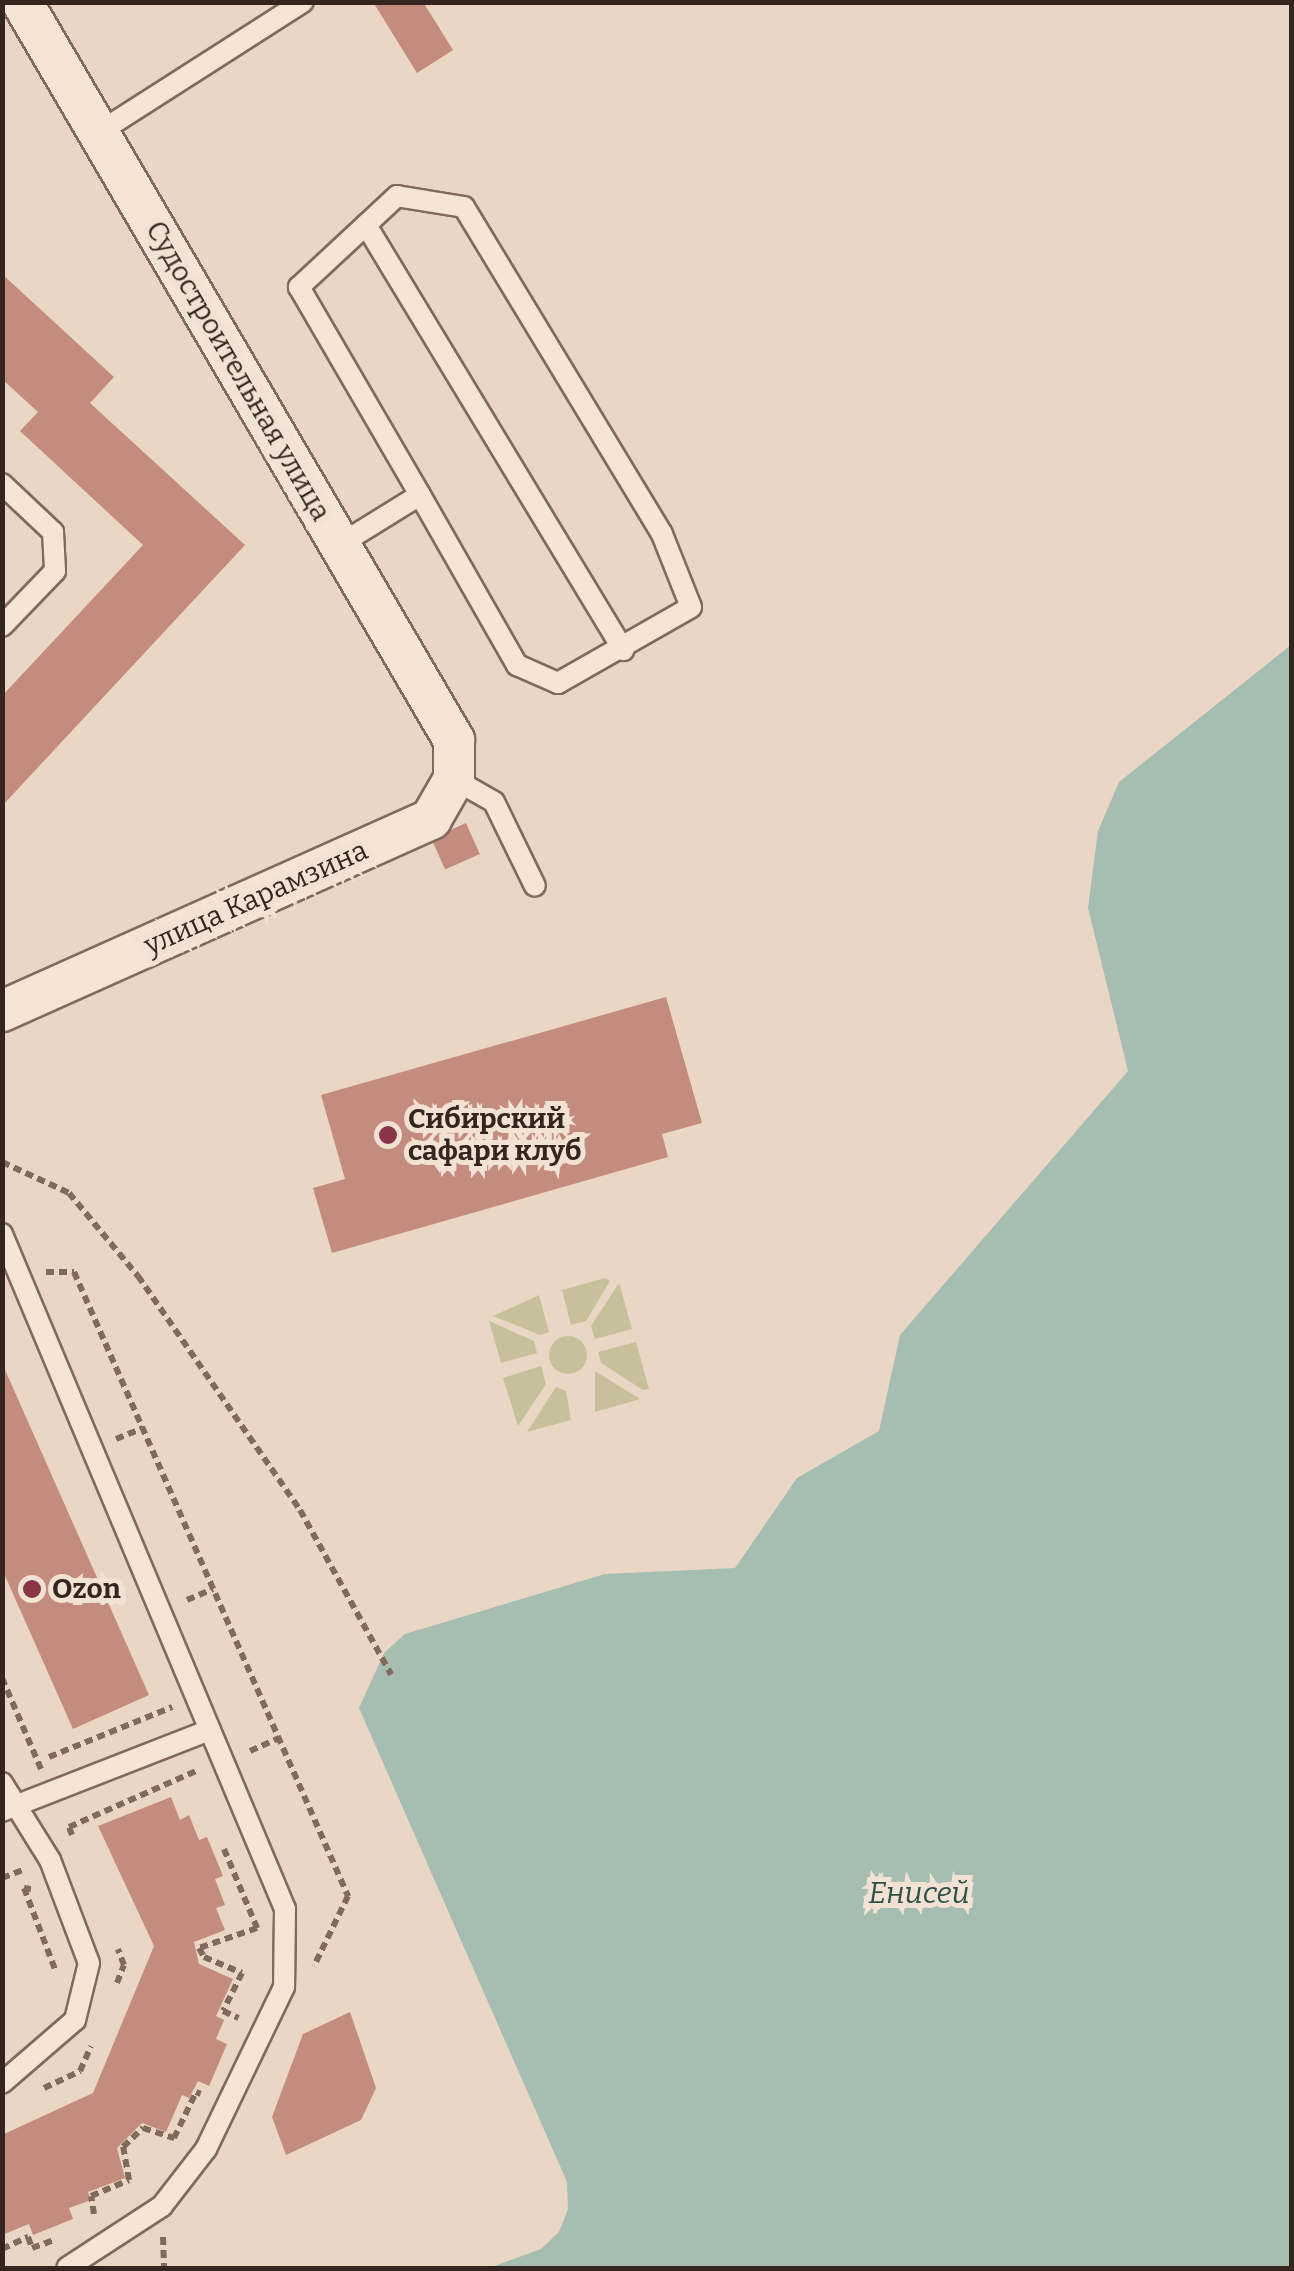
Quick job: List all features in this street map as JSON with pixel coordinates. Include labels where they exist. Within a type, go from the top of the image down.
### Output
[{"type":"street","name":"Судостроительная улица","points":[[26,5],[340,545],[454,759]]},
{"type":"street","name":"улица Карамзина","points":[[2,1011],[432,819],[454,759]]},
{"type":"lane","points":[[98,133],[303,2]]},
{"type":"lane","points":[[397,196],[464,207],[642,501],[691,607],[623,650],[558,683],[517,664],[299,287],[366,225],[397,196]]},
{"type":"lane","points":[[366,225],[623,650]]},
{"type":"lane","points":[[2,484],[53,532],[54,571],[2,626]]},
{"type":"lane","points":[[340,545],[420,495]]},
{"type":"lane","points":[[454,759],[494,802],[535,886]]},
{"type":"lane","points":[[2,1234],[285,1910],[284,1987],[206,2150],[162,2206],[67,2268]]},
{"type":"lane","points":[[7,1809],[210,1730]]},
{"type":"lane","points":[[2,1782],[7,1809],[50,1860],[89,1963],[75,2020],[2,2083]]},
{"type":"path","points":[[2,1162],[69,1193],[138,1276],[300,1510],[391,1674]]},
{"type":"path","points":[[74,1272],[348,1896],[312,1970],[284,1987]]},
{"type":"path","points":[[2,1678],[38,1762],[167,1709]]},
{"type":"path","points":[[18,1872],[24,1888]]},
{"type":"path","points":[[236,2035],[242,2019],[223,2011],[242,1973],[204,1957],[199,1948],[256,1928]]},
{"type":"path","points":[[84,2222],[97,2212],[91,2196],[129,2180],[122,2147],[144,2128],[174,2138],[196,2092],[209,2098],[216,2082]]},
{"type":"path","points":[[2,2249],[28,2237],[32,2248],[70,2233]]},
{"type":"shaded area","points":[[605,1278],[610,1281],[586,1321],[571,1325],[562,1290]]},
{"type":"shaded area","points":[[619,1283],[632,1329],[595,1339],[591,1326]]},
{"type":"shaded area","points":[[539,1295],[549,1332],[540,1335],[493,1316]]},
{"type":"shaded area","points":[[489,1321],[534,1341],[537,1353],[501,1363]]},
{"type":"shaded area","points":[[568,1336],[581,1342],[587,1355],[581,1368],[568,1374],[555,1368],[549,1355],[555,1342]]},
{"type":"shaded area","points":[[636,1342],[649,1389],[643,1390],[601,1363],[598,1352]]},
{"type":"shaded area","points":[[541,1366],[546,1384],[518,1426],[503,1378]]},
{"type":"shaded area","points":[[595,1371],[640,1399],[595,1412]]},
{"type":"shaded area","points":[[556,1387],[566,1391],[571,1420],[527,1432]]},
{"type":"water","name":"Енисей","points":[[1291,645],[1291,2268],[489,2268],[541,2249],[559,2232],[568,2209],[567,2182],[359,1708],[384,1653],[405,1634],[605,1574],[735,1568],[797,1478],[879,1431],[900,1335],[1128,1071],[1088,908],[1098,831],[1119,782]]},
{"type":"building","points":[[373,2],[423,2],[453,50],[417,73]]},
{"type":"building","points":[[2,274],[114,377],[90,403],[245,545],[2,806],[2,696],[143,545],[20,431],[38,412],[2,379]]},
{"type":"building","points":[[466,823],[480,854],[445,870],[431,838]]},
{"type":"building","points":[[666,997],[702,1123],[662,1134],[668,1157],[332,1253],[313,1188],[345,1179],[321,1095]]},
{"type":"building","points":[[2,1363],[149,1695],[73,1729],[2,1569]]},
{"type":"building","points":[[171,1797],[180,1820],[189,1815],[199,1840],[207,1837],[223,1876],[215,1879],[225,1905],[216,1908],[225,1930],[194,1942],[199,1964],[233,1979],[216,2016],[224,2020],[216,2039],[227,2044],[209,2086],[198,2081],[189,2098],[182,2095],[166,2132],[142,2123],[117,2148],[125,2178],[88,2192],[91,2200],[69,2208],[73,2219],[33,2235],[29,2224],[2,2235],[2,2135],[93,2093],[154,1946],[98,1826]]},
{"type":"building","points":[[350,2012],[376,2088],[361,2120],[286,2155],[272,2117],[303,2034]]},
{"type":"place","name":"Сибирский сафари клуб","points":[[388,1135]]},
{"type":"place","name":"Ozon","points":[[32,1589]]}]
